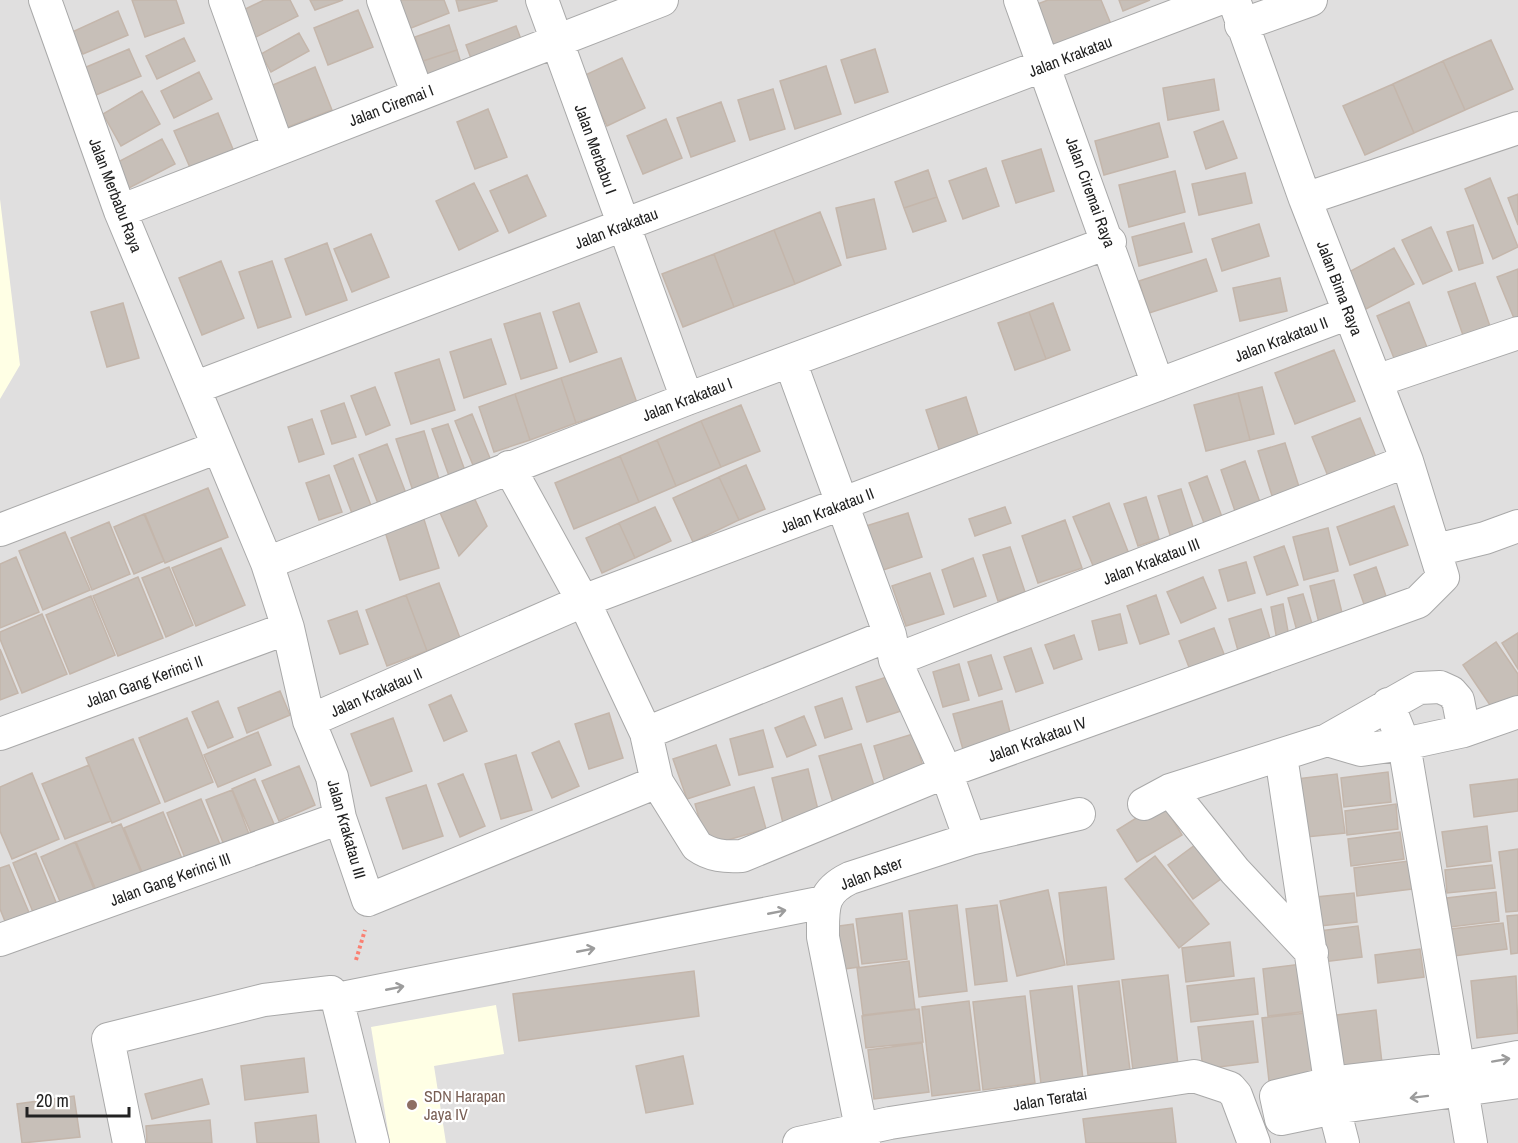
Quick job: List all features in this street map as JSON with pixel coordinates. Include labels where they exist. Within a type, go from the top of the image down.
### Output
[{"type":"street","name":"Jalan Merbabu Raya","points":[[45,0],[120,211],[194,388]]},
{"type":"street","points":[[225,0],[278,148]]},
{"type":"street","points":[[383,0],[418,95]]},
{"type":"street","name":"Jalan Merbabu I","points":[[542,0],[687,399]]},
{"type":"street","name":"Jalan Ciremai I","points":[[120,211],[662,0]]},
{"type":"street","name":"Jalan Ciremai Raya","points":[[1020,0],[1110,243],[1158,385]]},
{"type":"street","name":"Jalan Krakatau","points":[[194,388],[1216,0]]},
{"type":"street","points":[[1238,13],[1311,0]]},
{"type":"street","name":"Jalan Bima Raya","points":[[1238,13],[1305,199],[1407,461],[1440,564]]},
{"type":"street","points":[[1305,199],[1518,128]]},
{"type":"street","name":"Jalan Krakatau I","points":[[267,563],[687,399],[1110,243]]},
{"type":"street","name":"Jalan Krakatau II","points":[[309,721],[583,601],[1349,313]]},
{"type":"street","points":[[1376,381],[1518,333]]},
{"type":"street","points":[[790,361],[892,648],[946,772],[970,839]]},
{"type":"street","points":[[194,388],[267,563]]},
{"type":"street","points":[[0,530],[218,447]]},
{"type":"street","name":"Jalan Krakatau III","points":[[646,733],[892,648],[1407,461]]},
{"type":"street","name":"Jalan Krakatau IV","points":[[509,467],[583,601],[646,733],[657,782],[697,846],[706,852],[726,857],[742,856],[946,772],[1418,602],[1440,564]]},
{"type":"street","points":[[1440,564],[1485,538],[1518,526]]},
{"type":"street","name":"Jalan Krakatau III","points":[[267,563],[288,628],[309,721],[332,777],[340,818],[368,900],[657,782]]},
{"type":"street","name":"Jalan Gang Kerinci II","points":[[0,734],[288,628]]},
{"type":"street","points":[[1312,953],[1235,871],[1157,797],[1328,740],[1419,688],[1440,687],[1458,700],[1464,731]]},
{"type":"street","points":[[1388,704],[1404,744],[1471,1143]]},
{"type":"street","points":[[1328,740],[1361,750],[1404,744],[1464,731],[1518,712]]},
{"type":"street","points":[[1281,756],[1332,1095],[1343,1143]]},
{"type":"street","name":"Jalan Aster","points":[[863,1136],[823,937],[824,903],[834,886],[850,878],[970,839],[1079,814]]},
{"type":"street","name":"Jalan Gang Kerinci III","points":[[0,940],[340,818]]},
{"type":"street","points":[[129,1143],[108,1038],[264,1000],[334,995],[824,903]]},
{"type":"street","points":[[334,995],[373,1143]]},
{"type":"street","points":[[1461,1079],[1518,1058]]},
{"type":"street","name":"Jalan Teratai","points":[[799,1143],[863,1136],[1194,1076],[1230,1088],[1236,1095],[1254,1143]]},
{"type":"street","points":[[1332,1095],[1461,1079],[1518,1082]]},
{"type":"path","points":[[334,995],[357,959],[364,933],[368,900]]},
{"type":"shaded area","points":[[0,0],[1518,0],[1518,1143],[0,1143]]},
{"type":"shaded area","points":[[0,199],[20,365],[0,399]]},
{"type":"shaded area","name":"SDN Harapan Jaya IV","points":[[496,1005],[504,1054],[434,1066],[446,1143],[390,1143],[371,1027]]},
{"type":"building","points":[[132,0],[176,0],[184,23],[145,37]]},
{"type":"building","points":[[264,0],[290,0],[298,16],[252,39],[239,12]]},
{"type":"building","points":[[310,0],[343,0],[315,10]]},
{"type":"building","points":[[395,0],[444,0],[449,13],[406,30]]},
{"type":"building","points":[[456,0],[497,0],[497,1],[459,11]]},
{"type":"building","points":[[1048,0],[1101,0],[1113,29],[1047,55],[1027,8]]},
{"type":"building","points":[[1119,0],[1150,0],[1123,11]]},
{"type":"building","points":[[358,10],[373,47],[328,65],[314,28]]},
{"type":"building","points":[[118,11],[128,35],[83,54],[72,32]]},
{"type":"building","points":[[449,25],[457,50],[423,61],[415,37]]},
{"type":"building","points":[[516,26],[525,50],[475,69],[466,45]]},
{"type":"building","points":[[299,33],[309,51],[271,72],[261,54]]},
{"type":"building","points":[[184,38],[195,61],[157,79],[146,56]]},
{"type":"building","points":[[1491,40],[1513,89],[1465,110],[1443,61]]},
{"type":"building","points":[[129,49],[141,76],[96,95],[84,68]]},
{"type":"building","points":[[875,49],[888,92],[855,103],[841,60]]},
{"type":"building","points":[[457,50],[464,73],[430,84],[423,61]]},
{"type":"building","points":[[622,58],[645,108],[607,126],[583,76]]},
{"type":"building","points":[[1443,61],[1465,110],[1414,133],[1393,84]]},
{"type":"building","points":[[826,66],[841,114],[795,129],[780,81]]},
{"type":"building","points":[[315,67],[332,110],[283,129],[266,88]]},
{"type":"building","points":[[199,72],[212,99],[174,118],[161,91]]},
{"type":"building","points":[[1214,79],[1219,110],[1168,120],[1163,88]]},
{"type":"building","points":[[1393,84],[1414,133],[1365,155],[1343,106]]},
{"type":"building","points":[[773,89],[785,129],[750,140],[738,100]]},
{"type":"building","points":[[142,91],[160,124],[121,146],[103,114]]},
{"type":"building","points":[[721,102],[735,141],[691,157],[677,118]]},
{"type":"building","points":[[488,109],[507,157],[475,169],[457,122]]},
{"type":"building","points":[[218,113],[235,154],[192,172],[174,131]]},
{"type":"building","points":[[666,119],[682,158],[643,174],[627,136]]},
{"type":"building","points":[[1223,121],[1237,158],[1206,169],[1194,132]]},
{"type":"building","points":[[1159,123],[1168,157],[1104,175],[1095,141]]},
{"type":"building","points":[[162,139],[175,164],[129,188],[116,163]]},
{"type":"building","points":[[1041,149],[1054,191],[1016,203],[1002,161]]},
{"type":"building","points":[[986,168],[999,206],[963,219],[949,181]]},
{"type":"building","points":[[928,170],[937,197],[904,208],[895,182]]},
{"type":"building","points":[[1175,171],[1185,212],[1129,227],[1119,185]]},
{"type":"building","points":[[1245,173],[1252,203],[1199,215],[1192,184]]},
{"type":"building","points":[[527,175],[546,216],[509,233],[490,191]]},
{"type":"building","points":[[1490,178],[1518,247],[1493,259],[1465,189]]},
{"type":"building","points":[[474,183],[498,231],[459,250],[436,201]]},
{"type":"building","points":[[1518,194],[1518,225],[1508,198]]},
{"type":"building","points":[[937,197],[946,221],[913,232],[904,208]]},
{"type":"building","points":[[874,199],[886,249],[847,258],[836,208]]},
{"type":"building","points":[[820,212],[841,265],[795,284],[774,230]]},
{"type":"building","points":[[1184,223],[1192,252],[1139,266],[1132,237]]},
{"type":"building","points":[[1259,224],[1269,256],[1222,271],[1212,239]]},
{"type":"building","points":[[1473,225],[1483,263],[1459,270],[1447,232]]},
{"type":"building","points":[[1431,227],[1452,271],[1423,284],[1402,240]]},
{"type":"building","points":[[774,230],[795,284],[734,307],[714,254]]},
{"type":"building","points":[[371,234],[389,277],[352,292],[334,249]]},
{"type":"building","points":[[327,243],[347,300],[306,315],[285,259]]},
{"type":"building","points":[[1394,248],[1414,284],[1366,309],[1347,273]]},
{"type":"building","points":[[714,254],[734,307],[683,327],[662,274]]},
{"type":"building","points":[[1206,259],[1217,291],[1149,313],[1139,281]]},
{"type":"building","points":[[221,261],[244,318],[202,335],[179,278]]},
{"type":"building","points":[[272,261],[291,317],[258,328],[239,272]]},
{"type":"building","points":[[1518,269],[1518,328],[1497,277]]},
{"type":"building","points":[[1280,278],[1287,311],[1240,321],[1233,288]]},
{"type":"building","points":[[1475,283],[1492,332],[1465,341],[1448,292]]},
{"type":"building","points":[[1409,302],[1432,360],[1400,373],[1377,316]]},
{"type":"building","points":[[123,303],[139,358],[107,367],[91,312]]},
{"type":"building","points":[[579,303],[597,352],[570,362],[553,312]]},
{"type":"building","points":[[1053,303],[1070,350],[1046,359],[1029,312]]},
{"type":"building","points":[[1029,312],[1046,359],[1015,370],[998,323]]},
{"type":"building","points":[[540,313],[557,368],[521,379],[504,324]]},
{"type":"building","points":[[491,339],[506,384],[464,398],[450,352]]},
{"type":"building","points":[[1334,350],[1355,401],[1295,424],[1275,373]]},
{"type":"building","points":[[621,358],[637,403],[576,423],[561,378]]},
{"type":"building","points":[[439,359],[455,410],[411,424],[395,373]]},
{"type":"building","points":[[561,378],[576,423],[530,440],[515,394]]},
{"type":"building","points":[[375,387],[390,425],[366,435],[351,396]]},
{"type":"building","points":[[1262,387],[1274,434],[1250,440],[1238,393]]},
{"type":"building","points":[[1238,393],[1250,440],[1206,451],[1194,405]]},
{"type":"building","points":[[515,394],[530,440],[494,452],[479,407]]},
{"type":"building","points":[[966,397],[980,441],[941,455],[926,410]]},
{"type":"building","points":[[344,403],[356,437],[332,444],[321,411]]},
{"type":"building","points":[[741,405],[760,451],[721,467],[701,421]]},
{"type":"building","points":[[472,414],[492,463],[475,470],[455,421]]},
{"type":"building","points":[[1360,418],[1378,462],[1330,481],[1312,437]]},
{"type":"building","points":[[312,419],[324,454],[299,462],[288,427]]},
{"type":"building","points":[[701,421],[721,467],[676,486],[657,440]]},
{"type":"building","points":[[448,424],[468,479],[452,484],[432,429]]},
{"type":"building","points":[[424,431],[441,486],[414,494],[396,439]]},
{"type":"building","points":[[657,440],[676,486],[639,502],[620,456]]},
{"type":"building","points":[[1285,443],[1301,493],[1274,502],[1258,451]]},
{"type":"building","points":[[387,444],[407,496],[379,506],[359,455]]},
{"type":"building","points":[[620,456],[639,502],[574,529],[555,483]]},
{"type":"building","points":[[353,458],[372,508],[353,516],[334,466]]},
{"type":"building","points":[[1245,461],[1261,505],[1236,514],[1221,470]]},
{"type":"building","points":[[746,465],[765,509],[739,520],[719,477]]},
{"type":"building","points":[[329,475],[342,512],[319,520],[306,483]]},
{"type":"building","points":[[1207,476],[1222,517],[1204,523],[1189,483]]},
{"type":"building","points":[[719,477],[739,520],[693,542],[673,498]]},
{"type":"building","points":[[208,488],[228,537],[165,563],[145,514]]},
{"type":"building","points":[[1181,489],[1194,530],[1171,538],[1158,496]]},
{"type":"building","points":[[472,493],[487,526],[459,556],[438,508]]},
{"type":"building","points":[[1146,497],[1159,539],[1138,546],[1124,504]]},
{"type":"building","points":[[1109,503],[1129,554],[1094,568],[1073,517]]},
{"type":"building","points":[[1394,506],[1408,545],[1350,565],[1337,527]]},
{"type":"building","points":[[655,507],[671,541],[635,558],[619,523]]},
{"type":"building","points":[[1005,507],[1011,523],[975,536],[969,519]]},
{"type":"building","points":[[422,513],[439,568],[400,580],[383,525]]},
{"type":"building","points":[[908,513],[922,557],[880,571],[866,526]]},
{"type":"building","points":[[144,514],[164,561],[134,574],[114,527]]},
{"type":"building","points":[[1065,520],[1082,568],[1038,583],[1022,536]]},
{"type":"building","points":[[109,522],[130,574],[92,590],[71,538]]},
{"type":"building","points":[[619,523],[635,558],[602,573],[586,538]]},
{"type":"building","points":[[1328,528],[1338,571],[1304,580],[1293,537]]},
{"type":"building","points":[[65,532],[90,590],[43,610],[19,551]]},
{"type":"building","points":[[1284,546],[1298,585],[1267,595],[1254,557]]},
{"type":"building","points":[[1010,547],[1025,592],[998,601],[983,555]]},
{"type":"building","points":[[221,548],[245,605],[196,626],[172,568]]},
{"type":"building","points":[[16,557],[39,612],[0,628],[0,564]]},
{"type":"building","points":[[973,558],[986,596],[954,607],[942,570]]},
{"type":"building","points":[[1246,562],[1255,593],[1228,601],[1219,570]]},
{"type":"building","points":[[169,567],[193,625],[166,637],[142,578]]},
{"type":"building","points":[[1376,567],[1388,602],[1366,610],[1354,575]]},
{"type":"building","points":[[930,573],[944,614],[906,626],[892,586]]},
{"type":"building","points":[[138,577],[163,638],[118,656],[93,596]]},
{"type":"building","points":[[1203,577],[1216,608],[1181,623],[1167,592]]},
{"type":"building","points":[[1334,580],[1344,621],[1320,627],[1310,586]]},
{"type":"building","points":[[439,583],[460,638],[427,651],[406,595]]},
{"type":"building","points":[[1303,594],[1313,627],[1297,631],[1288,598]]},
{"type":"building","points":[[406,595],[427,651],[387,666],[366,610]]},
{"type":"building","points":[[1156,595],[1169,634],[1140,644],[1127,606]]},
{"type":"building","points":[[91,596],[115,655],[70,674],[46,615]]},
{"type":"building","points":[[1283,604],[1289,637],[1277,640],[1271,607]]},
{"type":"building","points":[[1261,609],[1272,645],[1239,654],[1229,619]]},
{"type":"building","points":[[357,611],[368,644],[340,654],[328,621]]},
{"type":"building","points":[[42,614],[67,674],[22,693],[0,639],[0,632]]},
{"type":"building","points":[[1120,614],[1127,643],[1099,650],[1092,621]]},
{"type":"building","points":[[1214,628],[1227,662],[1192,675],[1179,641]]},
{"type":"building","points":[[1518,633],[1518,669],[1502,643]]},
{"type":"building","points":[[1074,635],[1082,659],[1054,669],[1045,645]]},
{"type":"building","points":[[1496,642],[1518,674],[1518,699],[1496,714],[1463,665]]},
{"type":"building","points":[[1031,648],[1043,683],[1016,692],[1004,657]]},
{"type":"building","points":[[0,649],[18,693],[0,700]]},
{"type":"building","points":[[991,655],[1002,689],[979,696],[968,662]]},
{"type":"building","points":[[959,664],[969,700],[943,707],[933,672]]},
{"type":"building","points":[[893,675],[904,710],[867,722],[856,687]]},
{"type":"building","points":[[280,691],[290,715],[247,733],[238,708]]},
{"type":"building","points":[[451,695],[467,731],[444,741],[429,705]]},
{"type":"building","points":[[842,698],[852,729],[825,738],[815,707]]},
{"type":"building","points":[[218,701],[233,737],[208,748],[192,712]]},
{"type":"building","points":[[1002,701],[1012,740],[964,753],[953,714]]},
{"type":"building","points":[[609,713],[623,758],[589,769],[575,724]]},
{"type":"building","points":[[804,716],[816,745],[787,757],[775,728]]},
{"type":"building","points":[[187,718],[213,782],[165,802],[139,738]]},
{"type":"building","points":[[393,718],[412,771],[371,786],[351,734]]},
{"type":"building","points":[[763,730],[773,767],[739,775],[730,739]]},
{"type":"building","points":[[258,732],[271,765],[218,787],[204,755]]},
{"type":"building","points":[[913,734],[926,776],[887,789],[874,746]]},
{"type":"building","points":[[133,739],[160,803],[112,823],[86,758]]},
{"type":"building","points":[[559,741],[579,786],[552,798],[532,753]]},
{"type":"building","points":[[861,744],[876,792],[834,806],[819,756]]},
{"type":"building","points":[[716,745],[730,785],[687,799],[673,759]]},
{"type":"building","points":[[516,755],[532,810],[501,819],[485,764]]},
{"type":"building","points":[[89,765],[111,821],[65,839],[42,784]]},
{"type":"building","points":[[299,766],[315,805],[279,821],[262,781]]},
{"type":"building","points":[[808,769],[819,814],[783,823],[772,778]]},
{"type":"building","points":[[1388,772],[1391,802],[1344,807],[1341,778]]},
{"type":"building","points":[[32,773],[59,839],[12,859],[0,831],[0,787]]},
{"type":"building","points":[[463,774],[485,826],[460,837],[438,784]]},
{"type":"building","points":[[1337,774],[1345,833],[1296,838],[1289,780]]},
{"type":"building","points":[[255,779],[274,824],[251,833],[232,789]]},
{"type":"building","points":[[1518,779],[1518,811],[1474,817],[1470,785]]},
{"type":"building","points":[[426,785],[443,836],[403,849],[386,798]]},
{"type":"building","points":[[754,787],[766,829],[707,846],[695,804]]},
{"type":"building","points":[[232,790],[249,834],[224,845],[206,800]]},
{"type":"building","points":[[201,799],[222,849],[187,863],[167,813]]},
{"type":"building","points":[[1162,802],[1182,835],[1137,862],[1117,830]]},
{"type":"building","points":[[1396,804],[1398,829],[1347,835],[1345,811]]},
{"type":"building","points":[[163,812],[185,866],[146,882],[124,828]]},
{"type":"building","points":[[121,824],[145,882],[100,900],[76,842]]},
{"type":"building","points":[[1487,826],[1491,861],[1447,867],[1442,832]]},
{"type":"building","points":[[1400,832],[1404,859],[1351,866],[1348,839]]},
{"type":"building","points":[[75,842],[98,899],[65,913],[41,857]]},
{"type":"building","points":[[1199,842],[1225,876],[1193,899],[1168,865]]},
{"type":"building","points":[[1518,849],[1518,911],[1506,912],[1499,852]]},
{"type":"building","points":[[36,853],[60,912],[37,922],[13,863]]},
{"type":"building","points":[[1155,856],[1209,924],[1179,948],[1125,879]]},
{"type":"building","points":[[1409,861],[1412,889],[1357,896],[1354,868]]},
{"type":"building","points":[[9,865],[33,922],[9,931],[0,909],[0,868]]},
{"type":"building","points":[[1492,865],[1495,888],[1447,893],[1445,870]]},
{"type":"building","points":[[1106,887],[1114,959],[1067,965],[1059,893]]},
{"type":"building","points":[[1048,890],[1065,965],[1017,976],[1000,901]]},
{"type":"building","points":[[1496,892],[1499,921],[1450,927],[1447,898]]},
{"type":"building","points":[[1354,893],[1357,922],[1320,926],[1316,897]]},
{"type":"building","points":[[957,905],[967,991],[919,997],[909,911]]},
{"type":"building","points":[[997,905],[1007,981],[975,985],[966,909]]},
{"type":"building","points":[[902,913],[907,959],[862,964],[856,919]]},
{"type":"building","points":[[1518,915],[1518,953],[1511,954],[1507,916]]},
{"type":"building","points":[[1503,923],[1507,949],[1454,956],[1451,929]]},
{"type":"building","points":[[853,924],[859,967],[830,971],[825,928]]},
{"type":"building","points":[[1358,926],[1362,957],[1315,963],[1312,932]]},
{"type":"building","points":[[1230,942],[1234,976],[1186,982],[1182,948]]},
{"type":"building","points":[[1420,949],[1424,977],[1378,983],[1375,955]]},
{"type":"building","points":[[909,961],[915,1009],[863,1015],[857,968]]},
{"type":"building","points":[[1302,964],[1308,1011],[1268,1016],[1263,969]]},
{"type":"building","name":"SDN Harapan Jaya IV","points":[[694,971],[699,1016],[519,1041],[513,994]]},
{"type":"building","points":[[1168,975],[1178,1065],[1133,1070],[1122,980]]},
{"type":"building","points":[[1516,976],[1518,1033],[1477,1038],[1471,981]]},
{"type":"building","points":[[1254,978],[1258,1014],[1191,1022],[1187,986]]},
{"type":"building","points":[[1119,981],[1130,1070],[1088,1075],[1078,986]]},
{"type":"building","points":[[1072,986],[1083,1079],[1041,1084],[1030,991]]},
{"type":"building","points":[[1025,996],[1035,1083],[983,1090],[973,1002]]},
{"type":"building","points":[[969,1001],[980,1090],[932,1096],[922,1007]]},
{"type":"building","points":[[919,1009],[923,1042],[866,1048],[862,1016]]},
{"type":"building","points":[[1376,1010],[1383,1072],[1336,1078],[1329,1016]]},
{"type":"building","points":[[1306,1013],[1313,1075],[1269,1081],[1262,1018]]},
{"type":"building","points":[[1253,1021],[1258,1062],[1203,1069],[1198,1027]]},
{"type":"building","points":[[922,1043],[929,1092],[874,1099],[868,1050]]},
{"type":"building","points":[[683,1056],[693,1104],[646,1113],[636,1066]]},
{"type":"building","points":[[304,1058],[308,1092],[245,1100],[241,1066]]},
{"type":"building","points":[[202,1079],[209,1104],[152,1119],[145,1094]]},
{"type":"building","points":[[74,1096],[80,1137],[22,1143],[17,1104]]},
{"type":"building","points":[[1172,1108],[1176,1143],[1086,1143],[1083,1119]]},
{"type":"building","points":[[316,1115],[319,1143],[257,1143],[255,1123]]},
{"type":"building","points":[[210,1120],[212,1143],[147,1143],[146,1126]]},
{"type":"place","name":"SDN Harapan Jaya IV","points":[[412,1105]]}]
